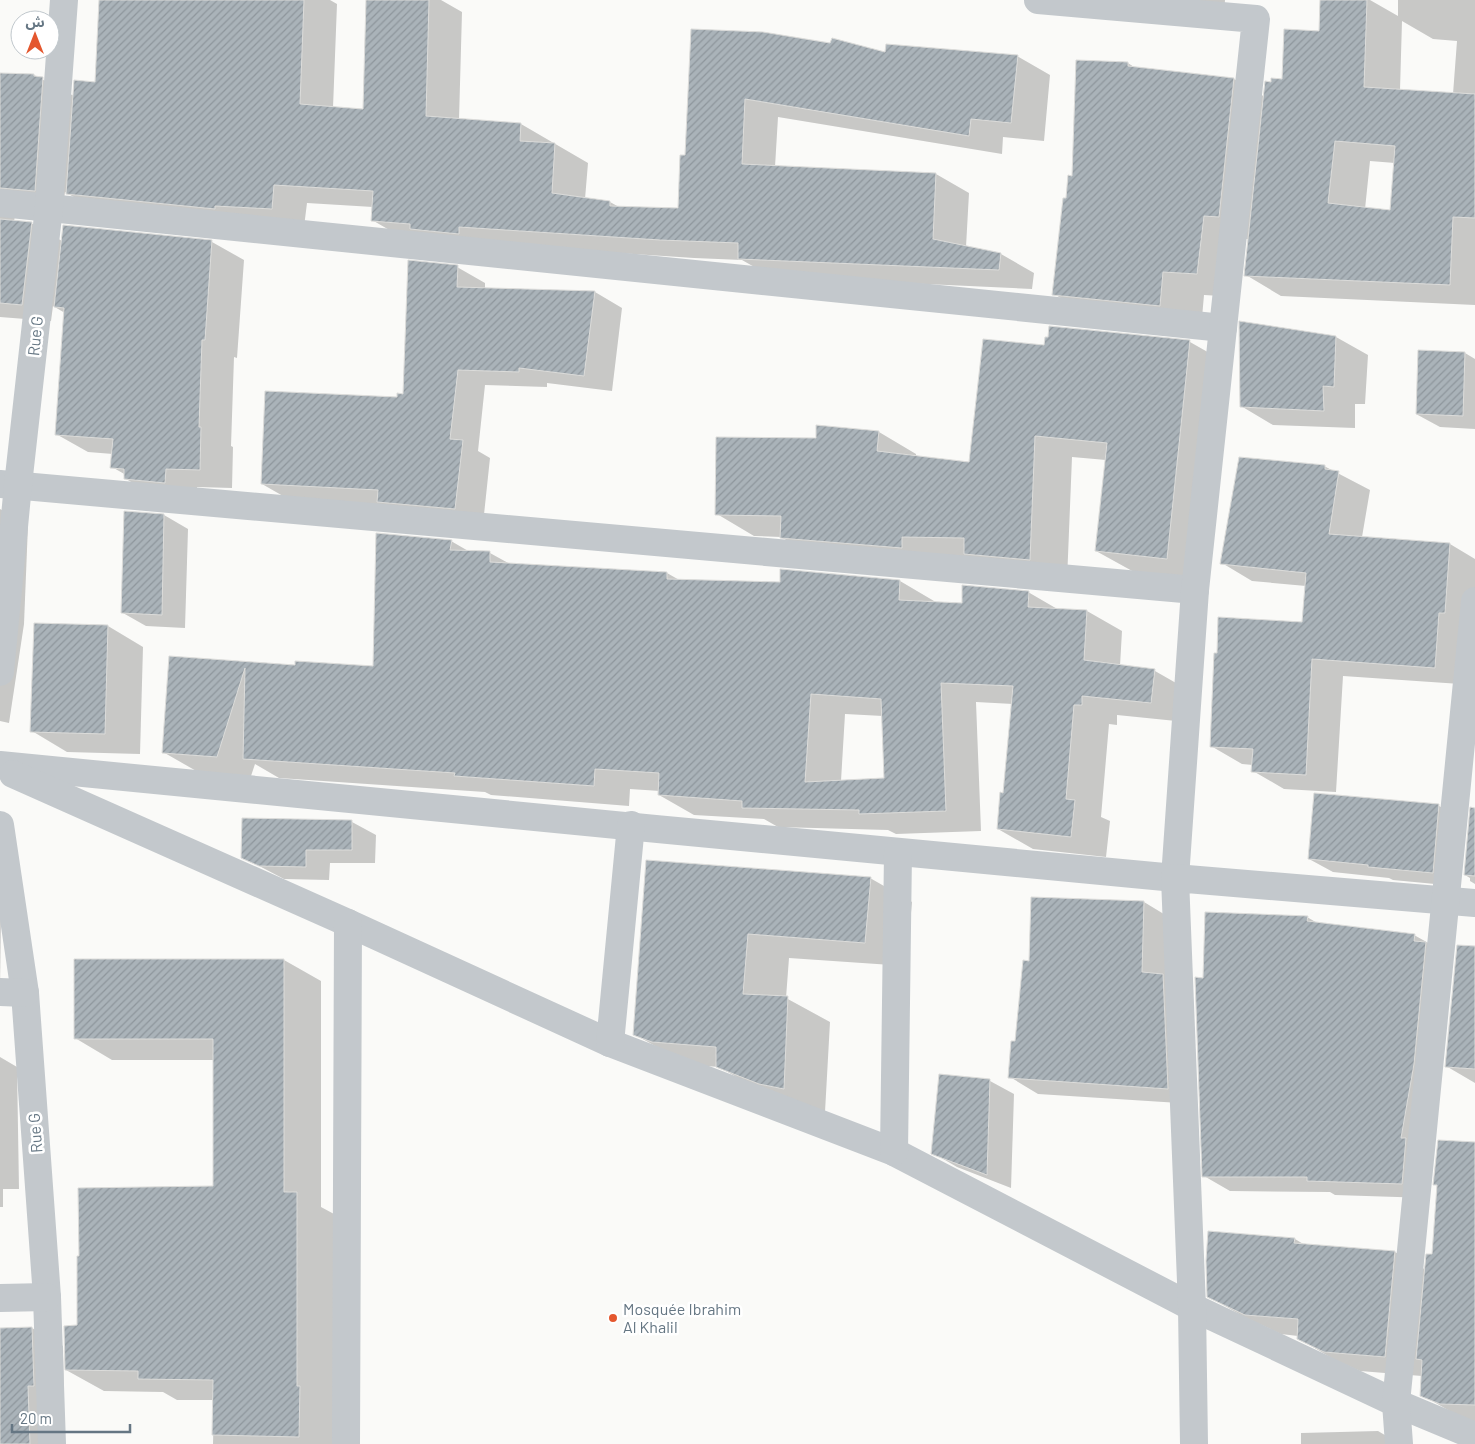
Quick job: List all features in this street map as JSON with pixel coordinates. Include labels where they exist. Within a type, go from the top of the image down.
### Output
[{"type":"street","name":"Rue G","points":[[0,672],[9,484],[49,207],[64,0]]},
{"type":"street","points":[[1038,0],[1257,10],[1195,590],[1175,878],[1192,1307],[1194,1444]]},
{"type":"street","points":[[0,203],[1223,328]]},
{"type":"street","points":[[9,484],[1195,590]]},
{"type":"street","points":[[1399,1444],[1396,1403],[1475,601]]},
{"type":"street","points":[[0,767],[898,853],[1475,903]]},
{"type":"street","points":[[0,767],[348,923],[610,1044],[894,1152],[1192,1307],[1396,1403],[1475,1436]]},
{"type":"street","name":"Rue G","points":[[0,825],[12,992],[47,1297],[52,1444]]},
{"type":"street","points":[[610,1044],[631,826]]},
{"type":"street","points":[[894,1152],[898,853]]},
{"type":"street","points":[[346,1444],[348,923]]},
{"type":"street","points":[[0,1298],[47,1297]]},
{"type":"building","points":[[99,0],[304,0],[300,104],[363,109],[366,0],[429,0],[426,116],[521,123],[520,141],[555,143],[552,193],[610,201],[610,206],[678,208],[680,155],[685,155],[691,29],[763,32],[830,43],[832,38],[885,52],[886,44],[1018,55],[1011,123],[971,119],[969,136],[745,99],[742,164],[936,173],[933,239],[1001,253],[999,270],[738,259],[738,243],[459,227],[459,234],[410,229],[410,224],[371,221],[373,191],[274,185],[272,209],[215,206],[215,209],[66,194],[74,80],[95,82]]},
{"type":"building","points":[[1320,0],[1367,0],[1364,87],[1475,94],[1475,218],[1453,217],[1450,285],[1244,276],[1265,81],[1271,82],[1271,78],[1282,79],[1284,29],[1319,31]],"holes":[[[1335,141],[1395,146],[1390,210],[1328,203]]]},
{"type":"building","points":[[1076,60],[1128,62],[1128,66],[1234,78],[1219,217],[1204,216],[1197,274],[1163,272],[1160,306],[1052,295],[1063,198],[1066,198],[1068,175],[1072,176]]},
{"type":"building","points":[[0,73],[34,74],[34,76],[43,77],[35,191],[0,188]]},
{"type":"building","points":[[0,219],[32,222],[22,305],[0,303]]},
{"type":"building","points":[[63,225],[212,240],[205,340],[202,340],[199,427],[201,427],[200,470],[166,469],[165,483],[124,479],[124,469],[110,468],[113,439],[55,435],[64,308],[54,307]]},
{"type":"building","points":[[408,260],[458,265],[457,287],[595,291],[584,376],[519,368],[519,372],[458,370],[450,439],[463,440],[455,509],[377,502],[378,490],[261,484],[265,391],[397,397],[397,393],[403,394]]},
{"type":"building","points":[[1239,321],[1336,336],[1334,387],[1323,386],[1324,411],[1240,407]]},
{"type":"building","points":[[1049,326],[1190,340],[1167,559],[1095,551],[1107,443],[1035,436],[1030,560],[964,554],[964,538],[902,537],[902,548],[780,538],[781,516],[715,515],[716,437],[816,438],[816,425],[879,431],[877,451],[969,462],[983,339],[1044,345],[1045,337],[1048,337]]},
{"type":"building","points":[[1418,350],[1465,352],[1463,416],[1416,414]]},
{"type":"building","points":[[1239,457],[1325,465],[1325,469],[1339,471],[1329,534],[1450,543],[1445,613],[1439,613],[1435,668],[1312,659],[1306,775],[1251,772],[1253,749],[1210,747],[1214,653],[1217,653],[1218,617],[1302,622],[1306,573],[1220,564]]},
{"type":"building","points":[[124,511],[164,514],[162,615],[121,613]]},
{"type":"building","points":[[376,533],[452,540],[450,550],[490,551],[490,562],[667,572],[667,579],[780,582],[780,569],[900,580],[899,600],[962,603],[962,585],[1029,591],[1028,607],[1087,610],[1084,660],[1155,669],[1151,703],[1082,696],[1082,705],[1074,705],[1066,799],[1075,800],[1071,837],[997,829],[1000,792],[1003,793],[1013,686],[941,683],[946,811],[859,814],[859,810],[742,808],[742,801],[658,795],[659,773],[595,769],[594,786],[454,776],[455,773],[243,759],[245,668],[217,757],[162,753],[169,656],[295,665],[295,661],[373,666]],"holes":[[[811,694],[881,699],[884,778],[805,782]]]},
{"type":"building","points":[[34,623],[108,625],[105,734],[30,732]]},
{"type":"building","points":[[1314,793],[1439,804],[1433,873],[1308,859]]},
{"type":"building","points":[[1470,807],[1475,808],[1475,876],[1464,875]]},
{"type":"building","points":[[242,818],[352,820],[352,850],[306,850],[306,867],[259,866],[241,858]]},
{"type":"building","points":[[646,860],[871,877],[865,943],[748,934],[743,994],[788,996],[784,1089],[759,1084],[716,1067],[716,1047],[652,1042],[633,1035]]},
{"type":"building","points":[[1031,897],[1144,901],[1142,972],[1163,974],[1168,1089],[1008,1078],[1011,1041],[1015,1041],[1023,960],[1029,961]]},
{"type":"building","points":[[1205,912],[1308,916],[1307,921],[1415,934],[1414,941],[1426,942],[1414,1064],[1401,1138],[1406,1138],[1402,1184],[1307,1181],[1307,1177],[1202,1177],[1195,977],[1203,978]]},
{"type":"building","points":[[1457,945],[1475,946],[1475,1069],[1445,1067]]},
{"type":"building","points":[[74,959],[284,959],[284,1192],[297,1192],[297,1386],[300,1386],[299,1437],[212,1435],[213,1380],[138,1379],[138,1371],[65,1370],[64,1326],[77,1325],[78,1188],[213,1186],[213,1039],[74,1039]]},
{"type":"building","points":[[939,1074],[990,1079],[987,1175],[931,1154]]},
{"type":"building","points":[[1438,1140],[1475,1142],[1475,1405],[1440,1404],[1420,1396],[1422,1360],[1416,1359],[1426,1254],[1432,1254],[1437,1185],[1433,1185]]},
{"type":"building","points":[[1208,1231],[1295,1238],[1294,1243],[1395,1251],[1385,1357],[1324,1352],[1297,1339],[1298,1319],[1245,1315],[1207,1297],[1206,1261]]},
{"type":"building","points":[[32,1327],[34,1386],[28,1386],[30,1444],[0,1444],[0,1328]]},
{"type":"place","name":"Mosquée Ibrahim Al Khalil","points":[[613,1318]]}]
